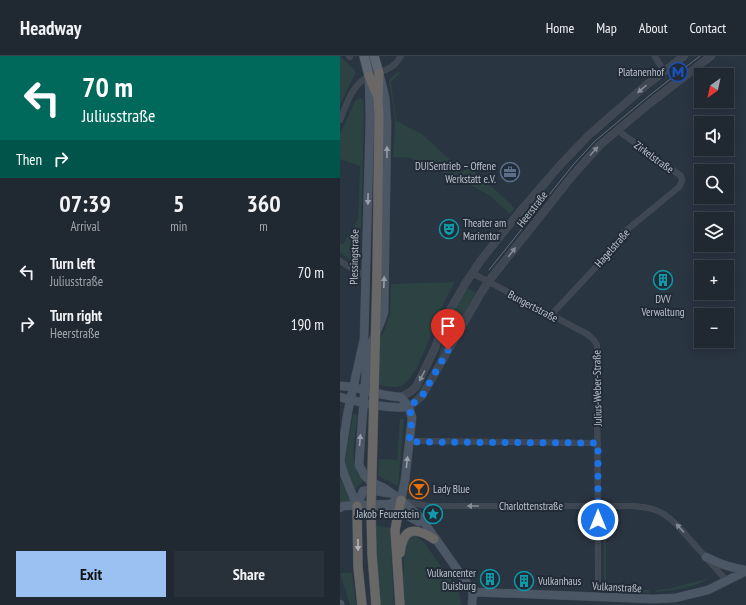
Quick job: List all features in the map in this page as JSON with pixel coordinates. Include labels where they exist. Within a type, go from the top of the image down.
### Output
[{"type":"highway","name":"Plessingstraße","points":[[376,605],[372,554],[371,505],[377,275],[379,73]]},
{"type":"highway","name":"Plessingstraße","points":[[369,76],[378,98]]},
{"type":"highway","points":[[400,605],[395,530],[401,500]]},
{"type":"highway","points":[[357,506],[358,567],[362,605]]},
{"type":"highway","points":[[397,576],[401,543],[406,534],[409,532],[418,531],[427,534],[434,539]]},
{"type":"main road","points":[[364,56],[369,76]]},
{"type":"main road","points":[[374,56],[385,97],[387,123],[384,312],[369,351],[359,465],[364,476],[371,482],[401,500],[421,518],[434,539],[473,592],[472,605]]},
{"type":"main road","name":"Plessingstraße","points":[[357,506],[340,461],[350,400],[364,339],[370,119],[369,76]]},
{"type":"main road","points":[[340,386],[353,387],[392,397],[400,397],[409,407],[412,418],[406,480],[401,500]]},
{"type":"main road","points":[[340,398],[364,404],[393,408],[409,407]]},
{"type":"main road","points":[[357,506],[355,497],[360,488],[364,484],[371,482]]},
{"type":"main road","points":[[357,506],[363,491],[370,490],[392,494]]},
{"type":"main road","points":[[340,508],[343,506],[391,504],[401,500]]},
{"type":"main road","points":[[376,505],[417,520],[434,539]]},
{"type":"main road","points":[[706,557],[719,564],[746,571]]},
{"type":"main road","name":"Vulkanstraße","points":[[473,592],[653,600],[675,598],[708,590],[746,571]]},
{"type":"street","points":[[340,120],[354,89],[369,76],[390,68],[401,56]]},
{"type":"street","name":"Heerstraße","points":[[400,397],[416,387],[454,302],[472,273],[522,209],[561,164],[603,122],[684,56]]},
{"type":"street","name":"Heerstraße","points":[[409,407],[422,396],[480,293],[573,175],[600,145],[617,130],[711,56]]},
{"type":"street","points":[[655,57],[664,71]]},
{"type":"street","name":"Zirkelstraße","points":[[617,130],[681,176],[682,181],[679,188]]},
{"type":"street","name":"Hagelstraße","points":[[551,315],[610,251],[623,233],[679,188]]},
{"type":"street","points":[[340,261],[366,276]]},
{"type":"street","name":"Bungertstraße","points":[[472,273],[587,334],[594,340]]},
{"type":"street","name":"Julius-Weber-Straße","points":[[594,340],[598,351],[598,580]]},
{"type":"street","points":[[409,442],[598,443]]},
{"type":"street","name":"Charlottenstraße","points":[[401,500],[427,506],[644,506],[658,510],[669,517],[727,581]]},
{"type":"street","points":[[598,580],[598,591]]},
{"type":"green space","points":[[340,56],[355,70],[355,74],[340,105]]},
{"type":"green space","points":[[399,71],[400,73],[391,82],[396,120],[421,133],[463,172],[469,166],[515,208],[510,214],[489,195],[470,185],[411,158],[393,157],[395,119],[389,80]]},
{"type":"green space","points":[[360,98],[363,100],[364,117],[360,260],[356,263],[340,253],[340,243],[343,244],[358,220],[360,166],[340,159],[340,134],[354,103]]},
{"type":"green space","points":[[549,182],[552,182],[515,228],[528,206]]},
{"type":"green space","points":[[455,282],[439,313],[419,363],[409,380],[403,385],[397,387],[378,385],[379,341],[390,314],[391,284]]},
{"type":"green space","points":[[466,287],[476,293],[459,324],[449,318]]},
{"type":"green space","points":[[442,343],[447,345],[417,397],[416,395],[425,383],[438,358]]},
{"type":"green space","points":[[353,414],[358,415],[354,439],[355,464],[358,472],[363,478],[363,482],[355,489],[346,469],[345,461]]},
{"type":"green space","points":[[400,418],[404,420],[398,486],[378,476],[379,459],[397,460]]},
{"type":"green space","points":[[340,479],[351,501],[350,502],[340,503]]},
{"type":"green space","points":[[604,513],[606,513],[606,588],[649,590],[649,593],[604,590]]},
{"type":"green space","points":[[375,525],[390,528],[394,605],[380,605]]},
{"type":"green space","points":[[415,535],[423,541],[458,590],[462,605],[404,605],[402,582],[404,569],[403,550],[407,537]]},
{"type":"green space","points":[[340,573],[352,573],[356,605],[350,605]]},
{"type":"green space","points":[[710,575],[707,579],[701,583],[656,592],[657,590],[668,589],[706,579]]},
{"type":"tram line","points":[[489,270],[573,165],[595,141],[700,56]]},
{"type":"place","name":"Platanenhof","points":[[678,72]]},
{"type":"place","name":"DUISentrieb – Offene Werkstatt e.V.","points":[[510,172]]},
{"type":"place","name":"Theater am Marientor","points":[[449,229]]},
{"type":"place","name":"DVV Verwaltung","points":[[663,280]]},
{"type":"place","name":"Lady Blue","points":[[419,489]]},
{"type":"place","name":"Jakob Feuerstein","points":[[433,514]]},
{"type":"place","name":"Vulkancenter Duisburg","points":[[490,579]]},
{"type":"place","name":"Vulkanhaus","points":[[524,581]]},
{"type":"route","points":[[448,350],[422,396],[418,401],[409,407],[412,418],[409,442],[598,443],[598,520]]}]
